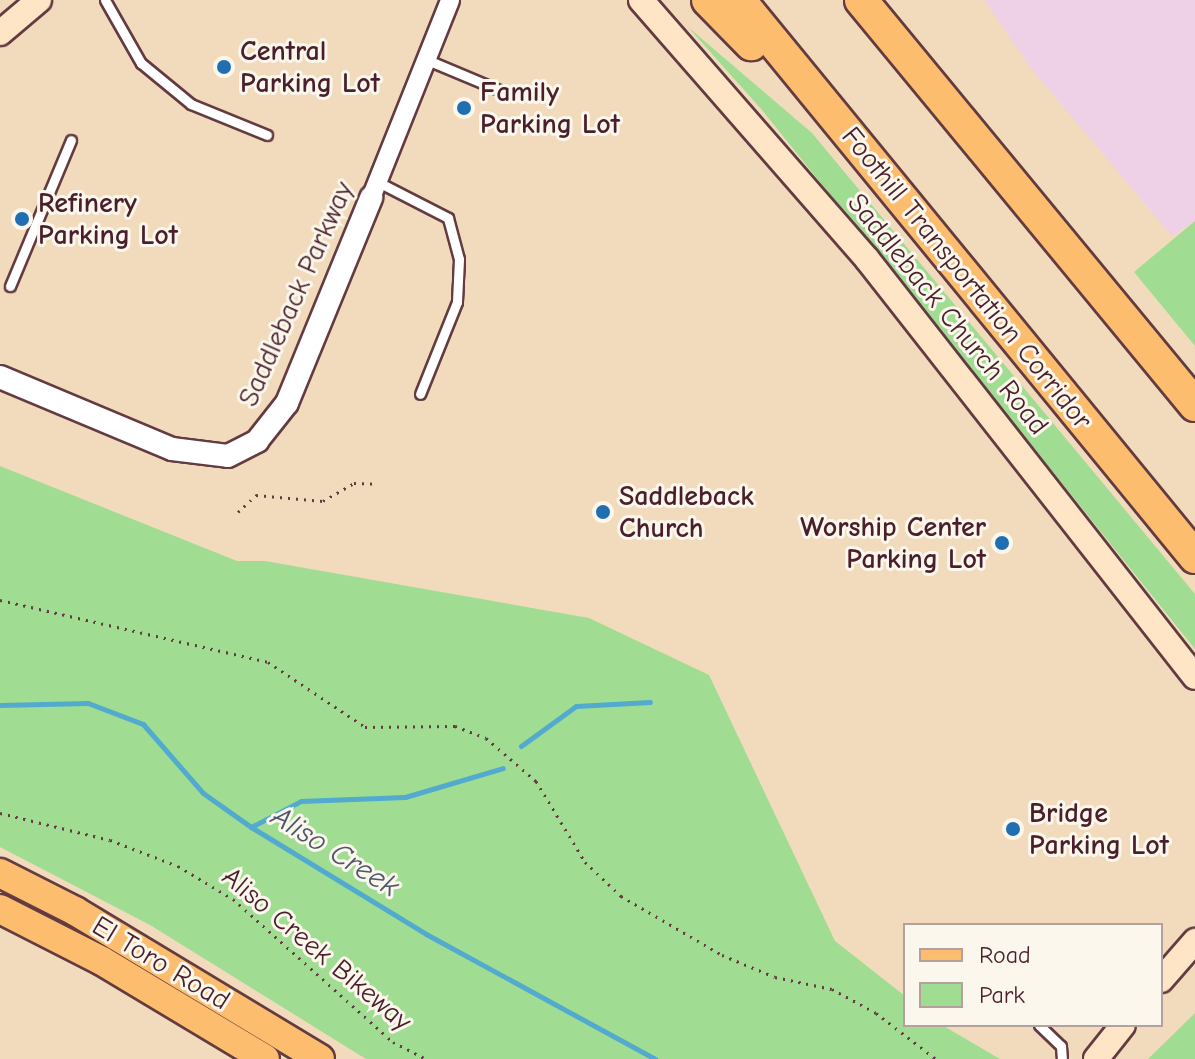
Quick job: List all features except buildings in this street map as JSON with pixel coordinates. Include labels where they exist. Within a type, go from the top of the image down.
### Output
[{"type":"highway","points":[[708,0],[903,201]]},
{"type":"highway","name":"Foothill Transportation Corridor","points":[[739,0],[1195,557]]},
{"type":"highway","points":[[861,0],[1195,405]]},
{"type":"highway","points":[[889,0],[1092,283]]},
{"type":"main road","points":[[0,33],[39,0]]},
{"type":"main road","name":"Saddleback Church Road","points":[[641,0],[867,259],[1195,677]]},
{"type":"main road","name":"El Toro Road","points":[[0,873],[75,911],[320,1059]]},
{"type":"main road","name":"El Toro Road","points":[[0,909],[102,961],[265,1059]]},
{"type":"main road","points":[[1163,978],[1195,941]]},
{"type":"main road","points":[[1096,1059],[1121,1027]]},
{"type":"street","name":"Saddleback Parkway","points":[[0,377],[172,449],[228,456],[257,441],[287,403],[450,0]]},
{"type":"lane","points":[[105,0],[141,63],[181,96],[267,135]]},
{"type":"lane","points":[[425,59],[499,90]]},
{"type":"lane","points":[[10,286],[71,140]]},
{"type":"lane","points":[[375,190],[448,218],[459,259],[457,302],[420,394]]},
{"type":"lane","points":[[1041,1027],[1061,1046],[1062,1059]]},
{"type":"path","points":[[238,512],[256,495],[323,501],[354,483],[377,484]]},
{"type":"path","points":[[0,600],[268,662],[365,727],[455,726],[486,738],[536,781],[585,862],[621,896],[722,955],[775,977],[832,989],[876,1013],[936,1059]]},
{"type":"path","name":"Aliso Creek Bikeway","points":[[0,813],[110,840],[178,866],[233,899],[393,1042],[426,1059]]},
{"type":"shaded area","points":[[984,0],[1195,0],[1195,221],[1172,236],[1030,67]]},
{"type":"green space","points":[[688,27],[812,133],[1195,594],[1195,649],[762,110]]},
{"type":"green space","points":[[1195,221],[1195,346],[1134,272]]},
{"type":"green space","points":[[0,466],[237,561],[265,561],[589,618],[709,675],[835,941],[903,994],[903,1027],[945,1027],[1000,1059],[366,1059],[150,925],[0,847]]},
{"type":"green space","points":[[1195,1013],[1195,1059],[1148,1059]]},
{"type":"waterway","points":[[521,746],[576,706],[650,702]]},
{"type":"waterway","name":"Aliso Creek","points":[[0,705],[88,703],[143,724],[203,793],[251,827],[426,934],[655,1059]]},
{"type":"waterway","points":[[251,827],[301,801],[405,797],[503,768]]},
{"type":"place","name":"Central Parking Lot","points":[[224,67]]},
{"type":"place","name":"Family Parking Lot","points":[[464,108]]},
{"type":"place","name":"Refinery Parking Lot","points":[[22,219]]},
{"type":"place","name":"Saddleback Church","points":[[603,512]]},
{"type":"place","name":"Worship Center Parking Lot","points":[[1002,543]]},
{"type":"place","name":"Bridge Parking Lot","points":[[1013,829]]}]
